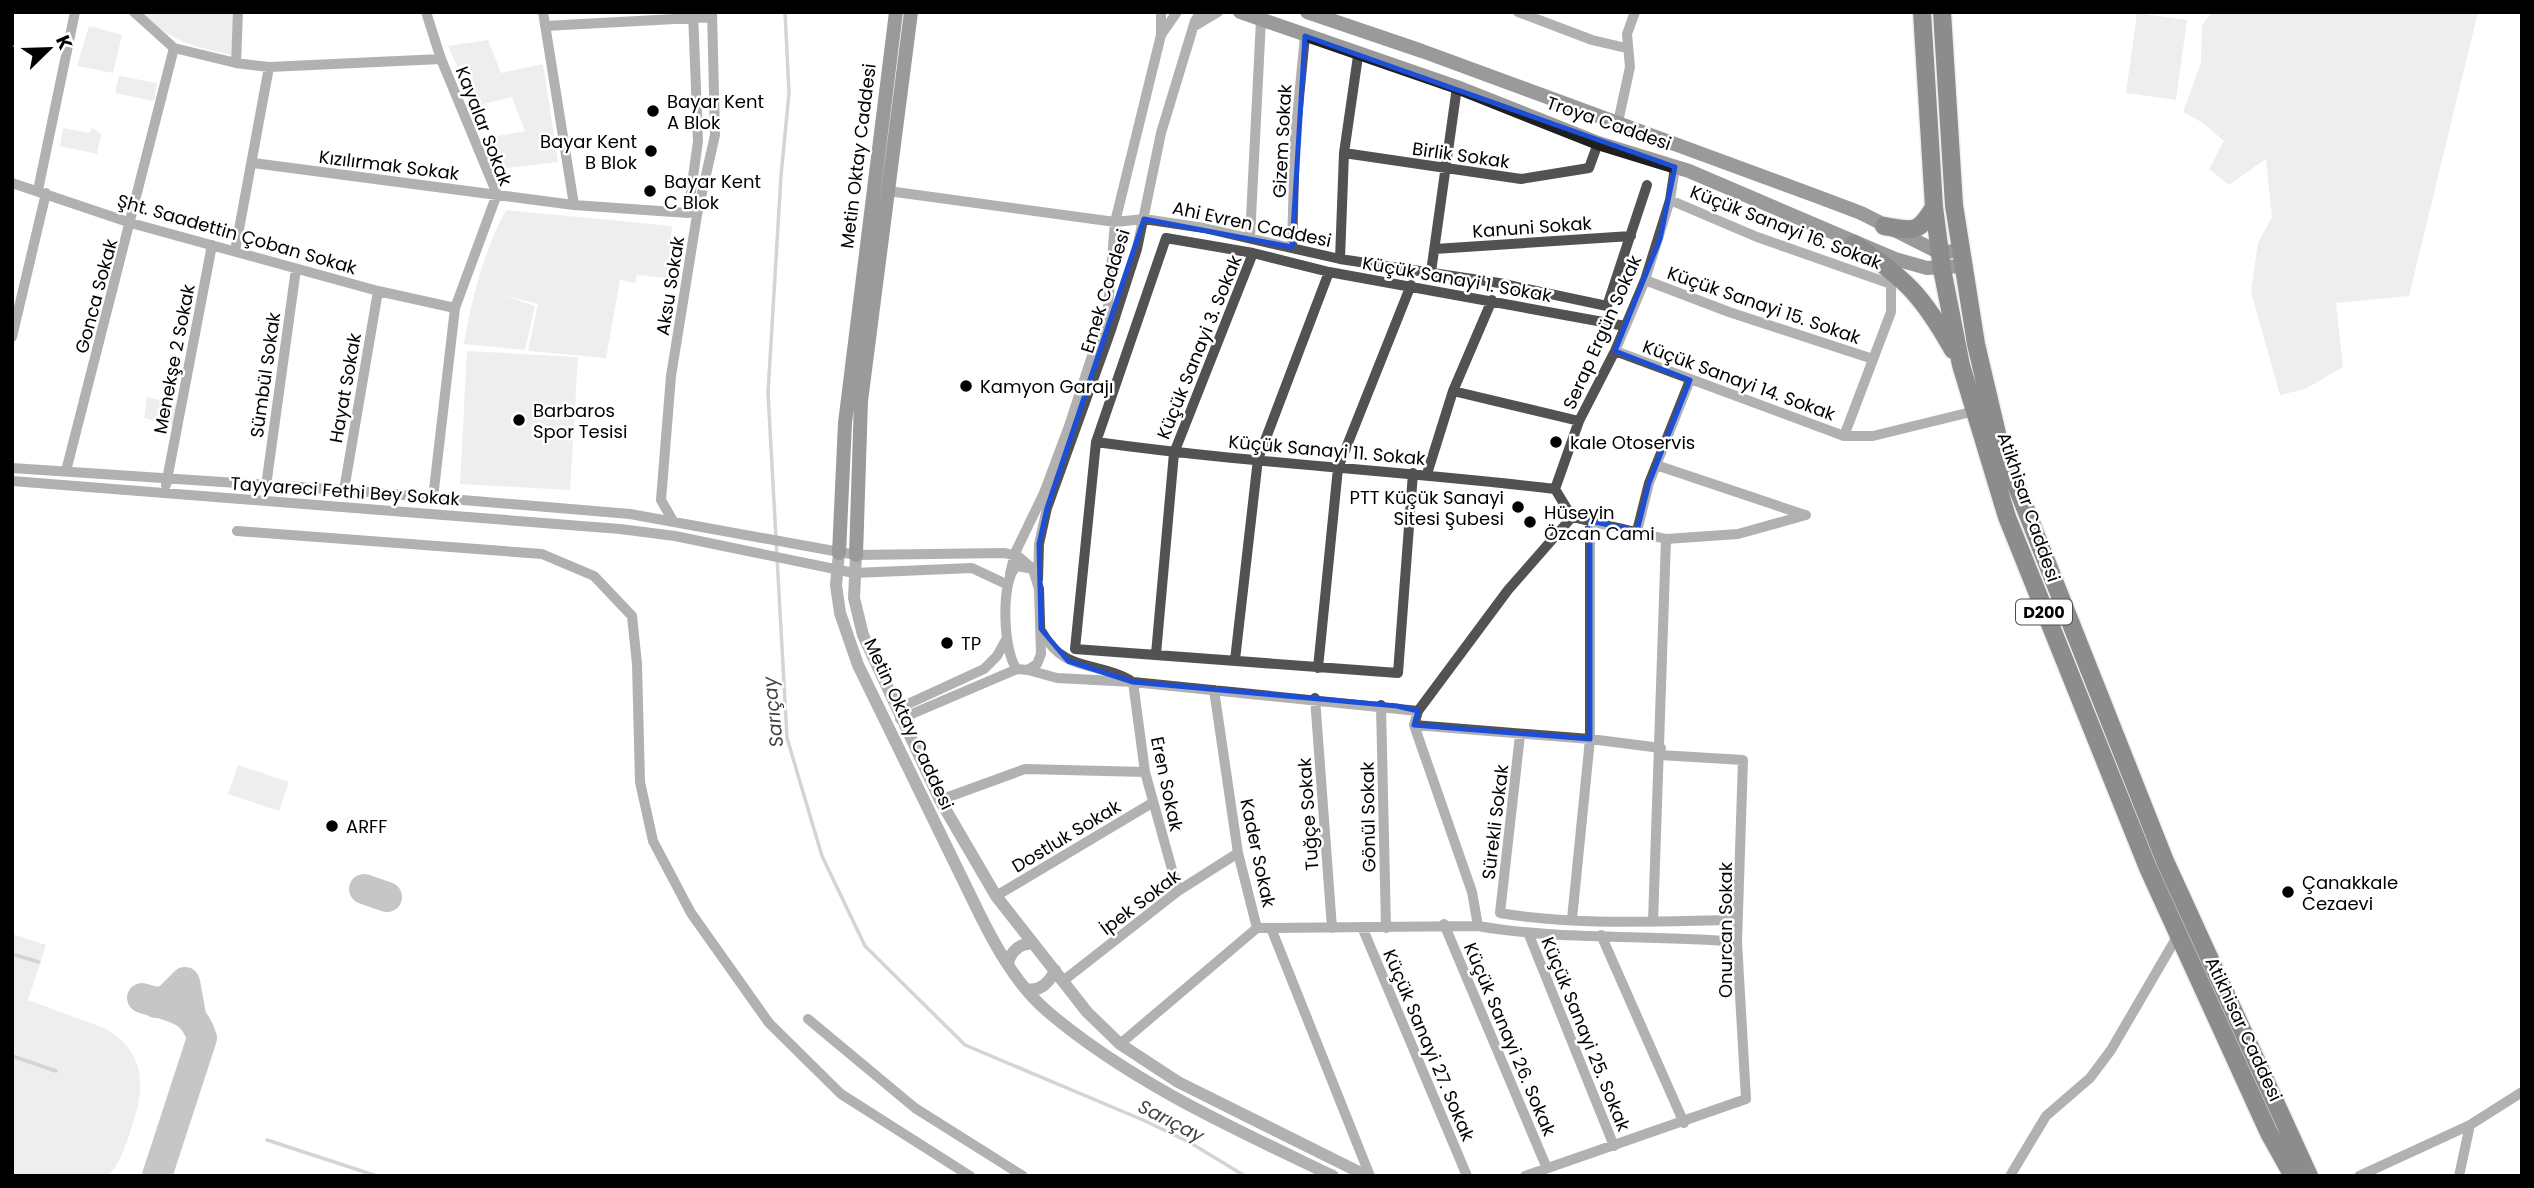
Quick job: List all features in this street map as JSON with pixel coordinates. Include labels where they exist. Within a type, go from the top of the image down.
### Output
[{"type":"highway","name":"Atikhisar Caddesi","points":[[1922,12],[1934,207],[1941,261],[1961,365],[2025,566],[2178,935],[2309,1176]]},
{"type":"highway","name":"Atikhisar Caddesi","points":[[1942,12],[1954,205],[1986,392],[2021,504],[2249,1066],[2269,1133],[2293,1176]]},
{"type":"highway","points":[[1884,226],[1910,231],[1922,226],[1934,207]]},
{"type":"highway","points":[[1854,244],[1912,286],[1932,312],[1961,365]]},
{"type":"main road","name":"Metin Oktay Caddesi","points":[[835,552],[845,424],[896,12]]},
{"type":"main road","name":"Metin Oktay Caddesi","points":[[856,555],[861,401],[911,12]]},
{"type":"main road","name":"Troya Caddesi","points":[[1240,12],[1457,87],[1598,143],[1675,167],[1895,260],[1941,261],[1962,258]]},
{"type":"main road","name":"Troya Caddesi","points":[[1307,12],[1619,122],[1839,205],[1884,226],[1941,261]]},
{"type":"street","points":[[12,337],[16,298],[42,191],[75,12]]},
{"type":"street","points":[[134,12],[174,48],[236,63],[269,67],[441,59]]},
{"type":"street","points":[[236,63],[238,12]]},
{"type":"street","name":"Kayalar Sokak","points":[[426,12],[441,59],[497,194],[455,308],[433,498]]},
{"type":"street","points":[[543,12],[574,205]]},
{"type":"street","points":[[1161,12],[1161,35]]},
{"type":"street","name":"Emek Caddesi","points":[[1017,669],[1009,654],[1008,579],[1014,556],[1044,492],[1108,307],[1115,222],[1161,35],[1177,12]]},
{"type":"street","name":"Emek Caddesi","points":[[1028,670],[1040,659],[1041,629],[1035,574],[1047,508],[1111,330],[1144,219],[1161,132],[1200,12]]},
{"type":"street","points":[[1193,27],[1218,12]]},
{"type":"street","points":[[1518,12],[1592,40],[1626,48]]},
{"type":"street","points":[[1619,122],[1630,67],[1626,48],[1634,12]]},
{"type":"street","name":"Aksu Sokak","points":[[688,213],[698,141],[693,15]]},
{"type":"street","points":[[545,26],[712,15]]},
{"type":"street","name":"Aksu Sokak","points":[[673,521],[661,500],[671,376],[697,215],[715,135],[712,15]]},
{"type":"street","points":[[1250,238],[1261,20]]},
{"type":"street","name":"Gizem Sokak","points":[[1292,247],[1295,139],[1305,36]]},
{"type":"street","name":"Gonca Sokak","points":[[66,471],[174,48]]},
{"type":"street","points":[[1340,259],[1344,153],[1358,55]]},
{"type":"street","points":[[234,251],[253,163],[269,67]]},
{"type":"street","points":[[1431,272],[1457,87]]},
{"type":"street","name":"Birlik Sokak","points":[[1344,153],[1521,179],[1589,168],[1598,143]]},
{"type":"street","name":"Kızılırmak Sokak","points":[[253,163],[574,205],[688,213]]},
{"type":"street","name":"Serap Ergün Sokak","points":[[1555,489],[1579,421],[1615,351],[1645,280],[1670,200],[1675,167]]},
{"type":"street","name":"Şht. Saadettin Çoban Sokak","points":[[12,183],[131,222],[296,269],[455,308]]},
{"type":"street","points":[[1631,236],[1647,186]]},
{"type":"street","name":"Ahi Evren Caddesi","points":[[888,191],[1115,222],[1144,219],[1250,238],[1340,259],[1431,272],[1607,306],[1631,236]]},
{"type":"street","name":"Küçük Sanayi 16. Sokak","points":[[1670,200],[1757,237],[1891,284],[1891,312],[1874,359]]},
{"type":"street","name":"Kanuni Sokak","points":[[1435,249],[1631,236]]},
{"type":"street","name":"Küçük Sanayi 1. Sokak","points":[[1096,442],[1166,238],[1253,253],[1329,272],[1625,326]]},
{"type":"street","name":"Menekşe 2 Sokak","points":[[164,494],[212,245]]},
{"type":"street","name":"Küçük Sanayi 3. Sokak","points":[[1156,654],[1174,453],[1253,253]]},
{"type":"street","name":"Sümbül Sokak","points":[[266,486],[296,269]]},
{"type":"street","points":[[1235,660],[1258,459],[1329,272]]},
{"type":"street","name":"Küçük Sanayi 15. Sokak","points":[[1645,280],[1729,312],[1874,359]]},
{"type":"street","points":[[1318,668],[1338,468],[1411,285]]},
{"type":"street","name":"Hayat Sokak","points":[[344,490],[378,290]]},
{"type":"street","points":[[1427,474],[1453,391],[1492,300]]},
{"type":"street","name":"Küçük Sanayi 14. Sokak","points":[[1615,351],[1844,436],[1872,436],[1976,411]]},
{"type":"street","points":[[1844,436],[1874,359]]},
{"type":"street","points":[[1637,531],[1656,465],[1690,380]]},
{"type":"street","points":[[1453,391],[1579,421]]},
{"type":"street","points":[[1096,442],[1075,649],[1398,673],[1413,473]]},
{"type":"street","name":"Küçük Sanayi 11. Sokak","points":[[1096,442],[1174,453],[1427,474],[1555,489]]},
{"type":"street","points":[[1555,489],[1572,517],[1666,539],[1738,534],[1806,515],[1656,465]]},
{"type":"street","name":"Tayyareci Fethi Bey Sokak","points":[[12,468],[344,490],[630,514],[856,555],[1004,553],[1014,556]]},
{"type":"street","name":"Tayyareci Fethi Bey Sokak","points":[[12,481],[483,517],[675,536],[854,573],[959,566],[1008,579]]},
{"type":"street","points":[[1572,517],[1508,590],[1418,710],[1414,725],[1590,739],[1661,752]]},
{"type":"street","points":[[1590,521],[1590,739],[1572,919],[1653,922],[1737,920]]},
{"type":"street","points":[[237,531],[542,554],[594,576],[632,616],[637,664],[640,782],[653,841],[691,913],[769,1023],[841,1094],[970,1176]]},
{"type":"street","points":[[1653,922],[1661,752],[1666,539]]},
{"type":"street","name":"Metin Oktay Caddesi","points":[[835,552],[840,613],[858,665],[905,767],[997,947],[1027,989],[1046,1010],[1132,1072],[1175,1097],[1333,1176]]},
{"type":"street","name":"Metin Oktay Caddesi","points":[[856,555],[854,598],[863,635],[940,800],[996,896],[1087,1012],[1119,1045],[1178,1082],[1368,1176]]},
{"type":"street","points":[[1014,556],[1035,574]]},
{"type":"street","points":[[1008,579],[1017,566],[1035,574]]},
{"type":"street","points":[[1041,629],[1047,641],[1068,661],[1119,674],[1133,682]]},
{"type":"street","points":[[899,714],[985,669],[1008,638]]},
{"type":"street","points":[[899,714],[1017,669],[1057,678],[1315,698],[1418,710]]},
{"type":"street","name":"Eren Sokak","points":[[1133,682],[1145,772],[1178,891]]},
{"type":"street","name":"Kader Sokak","points":[[1119,1045],[1257,928],[1238,853],[1214,690]]},
{"type":"street","name":"Tuğçe Sokak","points":[[1315,698],[1332,928]]},
{"type":"street","name":"Gönül Sokak","points":[[1381,705],[1386,928]]},
{"type":"street","name":"Sürekli Sokak","points":[[1414,725],[1472,892],[1478,926]]},
{"type":"street","name":"Sürekli Sokak","points":[[1521,735],[1500,914],[1572,919]]},
{"type":"street","name":"Onurcan Sokak","points":[[1661,752],[1744,760],[1737,943],[1746,1098],[1684,1123]]},
{"type":"street","points":[[940,800],[1025,769],[1145,772]]},
{"type":"street","name":"Dostluk Sokak","points":[[996,896],[1152,803]]},
{"type":"street","name":"İpek Sokak","points":[[1059,975],[1178,891],[1238,853]]},
{"type":"street","points":[[1257,928],[1386,928],[1444,924],[1478,926],[1529,935],[1601,934],[1737,943]]},
{"type":"street","name":"Küçük Sanayi 26. Sokak","points":[[1444,924],[1546,1166]]},
{"type":"street","name":"Küçük Sanayi 27. Sokak","points":[[1362,927],[1467,1176]]},
{"type":"street","points":[[1271,928],[1368,1176]]},
{"type":"street","points":[[1525,1176],[1546,1166],[1684,1123],[1601,934]]},
{"type":"street","name":"Küçük Sanayi 25. Sokak","points":[[1529,935],[1614,1146]]},
{"type":"street","points":[[2014,1174],[2046,1116],[2090,1078],[2110,1049],[2178,935]]},
{"type":"street","points":[[1008,963],[1014,950],[1028,943],[1034,944]]},
{"type":"street","points":[[1027,989],[1044,985],[1059,975]]},
{"type":"street","points":[[808,1019],[915,1108],[1023,1176]]},
{"type":"street","points":[[2359,1176],[2470,1125],[2522,1092]]},
{"type":"street","points":[[2459,1176],[2470,1125]]},
{"type":"highlighted area","points":[[1305,36],[1675,167],[1660,239],[1615,351],[1690,380],[1649,483],[1637,531],[1590,521],[1590,739],[1414,725],[1418,711],[1397,706],[1133,682],[1068,661],[1041,629],[1039,544],[1047,508],[1144,219],[1292,247]]},
{"type":"shaded area","points":[[140,12],[234,12],[231,55],[182,41],[161,30]]},
{"type":"shaded area","points":[[2212,12],[2478,12],[2409,296],[2336,303],[2343,367],[2305,389],[2280,395],[2251,292],[2258,243],[2272,217],[2266,159],[2229,185],[2209,169],[2224,141],[2203,123],[2183,112],[2201,63],[2202,25]]},
{"type":"shaded area","points":[[2137,13],[2187,20],[2176,100],[2126,93]]},
{"type":"shaded area","points":[[89,26],[122,35],[113,73],[77,66]]},
{"type":"shaded area","points":[[488,40],[501,73],[543,64],[558,162],[500,169],[488,138],[525,131],[512,97],[475,106],[448,46]]},
{"type":"shaded area","points":[[119,76],[157,83],[154,101],[115,93]]},
{"type":"shaded area","points":[[63,128],[90,133],[92,128],[101,134],[97,154],[60,146]]},
{"type":"shaded area","points":[[506,210],[672,226],[667,278],[637,275],[635,283],[620,280],[606,358],[528,351],[538,304],[502,295],[535,306],[525,350],[464,344],[479,276]]},
{"type":"shaded area","name":"Barbaros Spor Tesisi","points":[[467,351],[578,357],[570,490],[460,484]]},
{"type":"shaded area","points":[[147,397],[177,404],[173,425],[144,418]]},
{"type":"shaded area","points":[[238,765],[289,782],[279,811],[228,794]]},
{"type":"shaded area","points":[[12,934],[46,945],[28,1000],[104,1028],[119,1038],[136,1061],[140,1074],[139,1102],[122,1155],[108,1176],[12,1176]]},
{"type":"waterway","name":"Sarıçay","points":[[785,12],[789,93],[781,176],[768,393],[787,738],[822,856],[865,946],[965,1045],[1143,1120],[1189,1142],[1245,1176]]},
{"type":"waterway","points":[[12,954],[39,962]]},
{"type":"waterway","points":[[12,1056],[56,1071]]},
{"type":"waterway","points":[[267,1140],[377,1176]]},
{"type":"taxiway","points":[[364,889],[387,897]]},
{"type":"taxiway","points":[[156,1003],[168,999],[185,982],[191,1015]]},
{"type":"taxiway","points":[[142,998],[171,1006],[186,1014],[193,1020],[202,1038],[157,1176]]},
{"type":"place","name":"Bayar Kent A Blok","points":[[653,111]]},
{"type":"place","name":"Bayar Kent B Blok","points":[[651,151]]},
{"type":"place","name":"Bayar Kent C Blok","points":[[650,191]]},
{"type":"place","name":"Kamyon Garajı","points":[[966,386]]},
{"type":"place","name":"Barbaros Spor Tesisi","points":[[519,420]]},
{"type":"place","name":"kale Otoservis","points":[[1556,442]]},
{"type":"place","name":"PTT Küçük Sanayi Sitesi Şubesi","points":[[1518,507]]},
{"type":"place","name":"Hüseyin Özcan Cami","points":[[1530,522]]},
{"type":"place","name":"TP","points":[[947,643]]},
{"type":"place","name":"ARFF","points":[[332,826]]},
{"type":"place","name":"Çanakkale Cezaevi","points":[[2288,892]]}]
